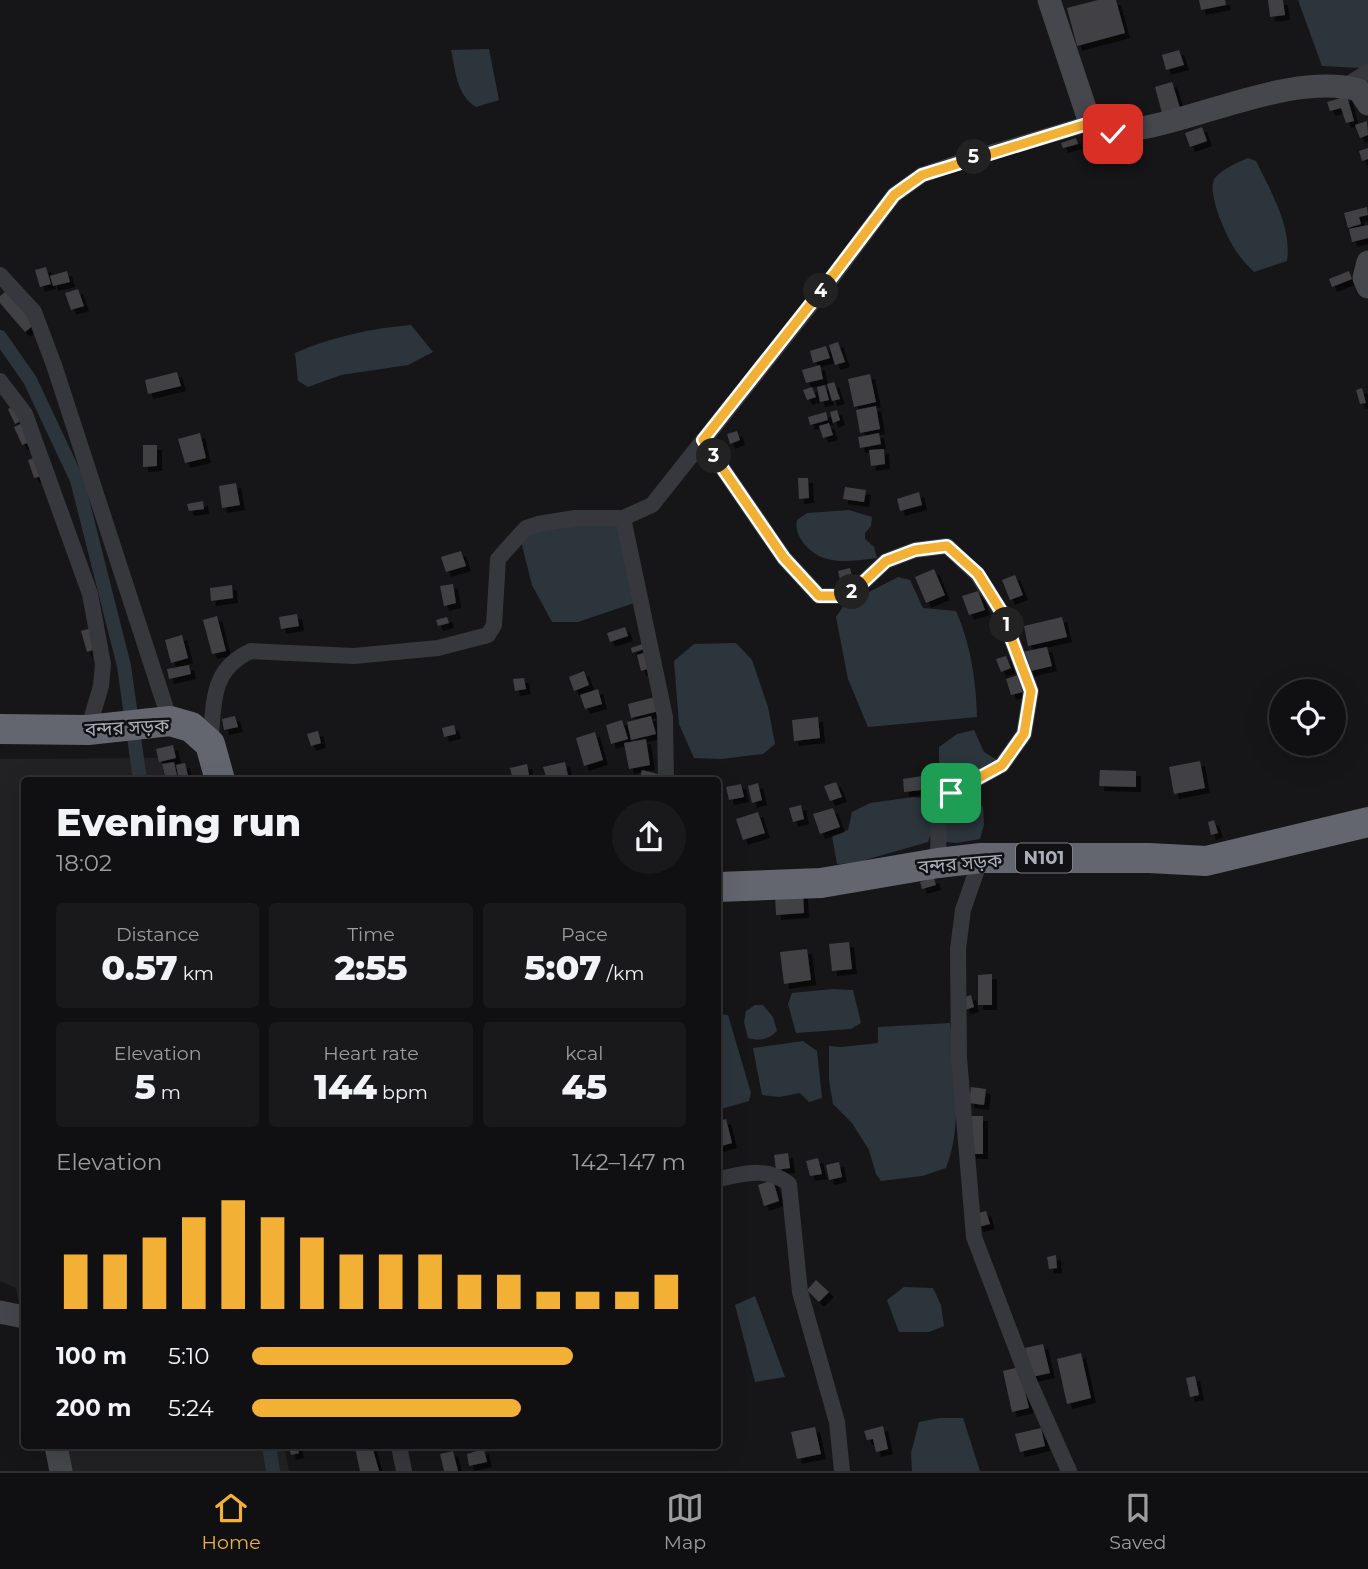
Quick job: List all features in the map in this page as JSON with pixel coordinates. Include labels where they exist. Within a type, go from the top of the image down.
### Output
[{"type":"highway","name":"বন্দর সড়ক","points":[[0,729],[94,729],[162,722],[191,727],[210,744]]},
{"type":"highway","points":[[210,744],[219,777]]},
{"type":"highway","name":"বন্দর সড়ক","points":[[721,887],[821,883],[981,858],[1149,858],[1206,861],[1368,822]]},
{"type":"street","points":[[1049,0],[1090,123],[1101,131],[1113,134],[1161,124],[1286,89],[1345,86],[1359,90],[1368,104]]},
{"type":"street","points":[[1345,86],[1368,72]]},
{"type":"street","points":[[210,744],[218,682],[236,658],[251,651],[354,656],[438,648],[488,635],[494,625],[498,559],[526,528],[575,518],[623,517],[652,505],[894,195],[922,175],[1090,123]]},
{"type":"street","points":[[1368,262],[1364,278],[1368,287]]},
{"type":"street","points":[[0,275],[34,312],[54,365],[162,722]]},
{"type":"street","points":[[0,381],[25,414],[90,594],[103,664],[94,729]]},
{"type":"street","points":[[703,440],[784,558],[819,596],[837,596],[854,591],[886,561],[915,550],[947,546],[978,574],[1001,611],[1031,691],[1024,734],[1002,765],[951,793],[939,803],[938,863]]},
{"type":"street","points":[[623,517],[665,718],[666,777]]},
{"type":"street","points":[[981,858],[963,911],[958,949],[959,1058],[974,1237],[1028,1379],[1069,1471]]},
{"type":"street","points":[[721,1178],[769,1173],[779,1176],[789,1184],[800,1292],[837,1422],[842,1471]]},
{"type":"street","points":[[0,1312],[21,1316]]},
{"type":"street","points":[[57,1449],[61,1471]]},
{"type":"street","points":[[400,1449],[404,1471]]},
{"type":"shaded area","points":[[1298,0],[1368,0],[1368,64],[1360,68],[1322,66]]},
{"type":"shaded area","points":[[489,49],[499,100],[476,107],[464,96],[451,50]]},
{"type":"shaded area","points":[[1248,158],[1256,161],[1274,197],[1288,248],[1287,261],[1254,272],[1230,240],[1213,194],[1215,178],[1230,166]]},
{"type":"shaded area","points":[[411,325],[433,352],[408,365],[341,375],[308,387],[298,381],[295,353],[352,334]]},
{"type":"shaded area","points":[[849,510],[872,517],[865,539],[874,547],[877,558],[830,560],[805,545],[798,533],[797,520],[807,513]]},
{"type":"shaded area","points":[[556,523],[618,524],[637,602],[578,622],[552,622],[532,585],[521,541],[523,536]]},
{"type":"shaded area","points":[[898,577],[910,580],[923,608],[956,611],[972,663],[977,717],[868,727],[848,679],[836,617],[844,605]]},
{"type":"shaded area","points":[[736,643],[752,660],[768,707],[775,744],[763,754],[721,759],[694,758],[679,724],[674,661],[694,644]]},
{"type":"shaded area","points":[[974,730],[984,752],[997,760],[970,775],[939,781],[939,747],[957,734]]},
{"type":"shaded area","points":[[161,758],[164,777],[21,777],[21,1316],[16,1288],[0,1281],[0,759]]},
{"type":"shaded area","points":[[913,797],[929,799],[934,824],[928,842],[855,863],[837,864],[832,836],[848,830],[852,812],[870,803]]},
{"type":"shaded area","points":[[955,798],[971,798],[983,807],[984,825],[980,839],[946,842],[946,807]]},
{"type":"shaded area","points":[[853,990],[861,1023],[851,1029],[796,1033],[788,1004],[792,993]]},
{"type":"shaded area","points":[[755,1005],[763,1005],[773,1017],[777,1031],[767,1038],[748,1038],[744,1022],[746,1011]]},
{"type":"shaded area","points":[[721,1014],[728,1015],[751,1093],[749,1101],[721,1109]]},
{"type":"shaded area","points":[[950,1023],[956,1116],[946,1168],[922,1176],[881,1181],[876,1174],[869,1150],[852,1123],[833,1104],[829,1080],[829,1046],[878,1043],[878,1027]]},
{"type":"shaded area","points":[[803,1041],[817,1051],[822,1098],[809,1102],[800,1093],[779,1097],[762,1095],[753,1048]]},
{"type":"shaded area","points":[[904,1287],[933,1288],[941,1305],[944,1326],[929,1332],[899,1332],[887,1300]]},
{"type":"shaded area","points":[[755,1296],[785,1377],[755,1382],[735,1305]]},
{"type":"shaded area","points":[[939,1418],[963,1418],[980,1471],[912,1471],[911,1453],[919,1422]]},
{"type":"shaded area","points":[[46,1449],[285,1449],[289,1471],[50,1471]]},
{"type":"building","points":[[1098,0],[1116,0],[1125,33],[1077,46],[1067,8]]},
{"type":"building","points":[[1199,0],[1225,0],[1226,5],[1201,10]]},
{"type":"building","points":[[1268,0],[1283,0],[1285,15],[1270,17]]},
{"type":"building","points":[[1179,50],[1184,65],[1166,70],[1162,55]]},
{"type":"building","points":[[1172,82],[1180,108],[1162,113],[1155,87]]},
{"type":"building","points":[[1347,96],[1354,121],[1346,123],[1341,108],[1330,111],[1327,102]]},
{"type":"building","points":[[1367,121],[1368,135],[1360,138],[1355,125]]},
{"type":"building","points":[[1202,127],[1207,141],[1190,147],[1185,133]]},
{"type":"building","points":[[1076,138],[1078,144],[1063,148],[1061,143]]},
{"type":"building","points":[[1368,148],[1368,159],[1362,161],[1359,151]]},
{"type":"building","points":[[1367,207],[1368,215],[1359,217],[1361,224],[1348,228],[1344,213]]},
{"type":"building","points":[[1368,225],[1368,238],[1352,242],[1349,229]]},
{"type":"building","points":[[46,267],[51,284],[40,287],[35,270]]},
{"type":"building","points":[[67,271],[70,282],[53,286],[50,276]]},
{"type":"building","points":[[1349,271],[1352,279],[1332,287],[1329,279]]},
{"type":"building","points":[[78,289],[84,306],[71,310],[65,293]]},
{"type":"building","points":[[6,291],[35,324],[25,332],[0,303],[0,296]]},
{"type":"building","points":[[838,342],[845,362],[835,365],[829,345]]},
{"type":"building","points":[[826,346],[830,358],[813,363],[810,351]]},
{"type":"building","points":[[820,365],[823,379],[806,383],[802,370]]},
{"type":"building","points":[[177,372],[181,386],[148,394],[145,380]]},
{"type":"building","points":[[870,374],[876,402],[854,407],[848,379]]},
{"type":"building","points":[[834,382],[840,399],[832,401],[827,384]]},
{"type":"building","points":[[825,385],[829,400],[820,402],[817,387]]},
{"type":"building","points":[[812,387],[816,397],[807,400],[803,390]]},
{"type":"building","points":[[1362,388],[1366,403],[1360,404],[1356,390]]},
{"type":"building","points":[[14,406],[21,421],[15,424],[8,409]]},
{"type":"building","points":[[876,406],[880,429],[860,433],[856,410]]},
{"type":"building","points":[[837,410],[840,420],[833,423],[830,412]]},
{"type":"building","points":[[826,412],[828,420],[810,425],[808,417]]},
{"type":"building","points":[[23,423],[30,442],[22,445],[14,427]]},
{"type":"building","points":[[829,423],[833,435],[823,438],[819,426]]},
{"type":"building","points":[[737,431],[740,440],[730,444],[727,434]]},
{"type":"building","points":[[200,433],[206,458],[185,463],[178,439]]},
{"type":"building","points":[[879,433],[881,444],[860,448],[858,437]]},
{"type":"building","points":[[143,445],[157,445],[157,466],[143,467]]},
{"type":"building","points":[[884,449],[885,464],[871,466],[869,450]]},
{"type":"building","points":[[37,457],[43,476],[34,478],[28,460]]},
{"type":"building","points":[[798,478],[808,478],[809,498],[799,499]]},
{"type":"building","points":[[236,483],[240,505],[222,508],[219,486]]},
{"type":"building","points":[[845,487],[866,490],[864,502],[843,499]]},
{"type":"building","points":[[919,492],[922,505],[900,511],[897,499]]},
{"type":"building","points":[[203,501],[204,509],[189,511],[187,504]]},
{"type":"building","points":[[461,551],[466,566],[446,572],[441,557]]},
{"type":"building","points":[[850,568],[853,581],[841,584],[838,571]]},
{"type":"building","points":[[934,569],[945,595],[926,603],[915,577]]},
{"type":"building","points":[[1015,575],[1023,595],[1010,600],[1002,580]]},
{"type":"building","points":[[453,584],[456,603],[444,606],[440,586]]},
{"type":"building","points":[[232,585],[233,598],[211,601],[210,588]]},
{"type":"building","points":[[978,591],[985,610],[969,615],[962,596]]},
{"type":"building","points":[[297,614],[299,626],[281,629],[279,617]]},
{"type":"building","points":[[217,616],[226,651],[212,654],[203,620]]},
{"type":"building","points":[[447,617],[449,623],[438,626],[436,620]]},
{"type":"building","points":[[1062,617],[1067,637],[1028,646],[1024,626]]},
{"type":"building","points":[[625,627],[628,636],[610,642],[607,633]]},
{"type":"building","points":[[91,628],[96,649],[87,652],[81,631]]},
{"type":"building","points":[[182,635],[188,658],[171,663],[165,640]]},
{"type":"building","points":[[645,643],[647,648],[632,653],[631,648]]},
{"type":"building","points":[[1047,647],[1052,666],[1027,672],[1022,652]]},
{"type":"building","points":[[647,652],[651,668],[641,671],[637,655]]},
{"type":"building","points":[[1006,656],[1011,668],[1001,672],[996,659]]},
{"type":"building","points":[[189,665],[191,674],[169,679],[167,669]]},
{"type":"building","points":[[584,671],[589,685],[574,691],[569,677]]},
{"type":"building","points":[[1018,675],[1023,692],[1011,695],[1006,679]]},
{"type":"building","points":[[524,678],[526,689],[515,691],[513,679]]},
{"type":"building","points":[[598,689],[602,704],[585,709],[580,695]]},
{"type":"building","points":[[655,697],[659,711],[631,718],[628,704]]},
{"type":"building","points":[[235,716],[238,727],[224,730],[222,719]]},
{"type":"building","points":[[651,716],[656,734],[631,740],[627,722]]},
{"type":"building","points":[[818,717],[820,738],[794,741],[792,720]]},
{"type":"building","points":[[622,720],[628,739],[611,744],[606,725]]},
{"type":"building","points":[[454,725],[456,734],[444,737],[442,728]]},
{"type":"building","points":[[318,731],[321,743],[311,746],[307,734]]},
{"type":"building","points":[[595,732],[603,760],[584,766],[576,738]]},
{"type":"building","points":[[646,739],[650,765],[629,769],[624,743]]},
{"type":"building","points":[[173,745],[176,758],[159,762],[156,749]]},
{"type":"building","points":[[1200,761],[1205,788],[1174,794],[1169,767]]},
{"type":"building","points":[[174,762],[177,777],[165,777],[162,764]]},
{"type":"building","points":[[565,762],[568,777],[546,777],[543,767]]},
{"type":"building","points":[[185,763],[188,777],[178,777],[176,765]]},
{"type":"building","points":[[527,764],[529,775],[512,777],[510,768]]},
{"type":"building","points":[[642,770],[658,774],[657,777],[640,777]]},
{"type":"building","points":[[1100,770],[1136,771],[1136,787],[1099,786]]},
{"type":"building","points":[[929,775],[930,789],[904,792],[903,779]]},
{"type":"building","points":[[836,782],[842,797],[830,801],[824,786]]},
{"type":"building","points":[[758,783],[762,800],[752,803],[748,786]]},
{"type":"building","points":[[741,784],[744,797],[729,800],[726,787]]},
{"type":"building","points":[[801,805],[804,819],[793,822],[789,808]]},
{"type":"building","points":[[833,808],[840,827],[820,834],[813,814]]},
{"type":"building","points":[[758,812],[765,833],[743,840],[736,819]]},
{"type":"building","points":[[1214,820],[1218,833],[1211,835],[1208,822]]},
{"type":"building","points":[[934,878],[936,885],[922,889],[920,882]]},
{"type":"building","points":[[803,893],[804,913],[776,915],[775,895]]},
{"type":"building","points":[[849,942],[852,969],[832,971],[829,944]]},
{"type":"building","points":[[807,949],[811,980],[784,984],[780,952]]},
{"type":"building","points":[[992,974],[992,1005],[978,1005],[978,975]]},
{"type":"building","points":[[971,995],[974,1007],[965,1010],[962,998]]},
{"type":"building","points":[[971,1087],[986,1089],[984,1105],[969,1103]]},
{"type":"building","points":[[970,1116],[983,1116],[983,1154],[970,1154]]},
{"type":"building","points":[[726,1119],[732,1143],[721,1146],[721,1120]]},
{"type":"building","points":[[788,1153],[790,1168],[776,1170],[774,1155]]},
{"type":"building","points":[[818,1158],[822,1174],[810,1176],[806,1161]]},
{"type":"building","points":[[839,1162],[842,1177],[829,1180],[826,1165]]},
{"type":"building","points":[[773,1180],[779,1201],[764,1206],[758,1185]]},
{"type":"building","points":[[986,1211],[990,1224],[978,1227],[975,1214]]},
{"type":"building","points":[[1056,1255],[1057,1268],[1049,1269],[1047,1257]]},
{"type":"building","points":[[816,1280],[829,1292],[819,1302],[807,1290]]},
{"type":"building","points":[[1043,1344],[1050,1373],[1032,1377],[1025,1348]]},
{"type":"building","points":[[1081,1353],[1091,1398],[1067,1404],[1057,1359]]},
{"type":"building","points":[[1019,1367],[1029,1408],[1012,1412],[1003,1371]]},
{"type":"building","points":[[1195,1376],[1199,1395],[1190,1397],[1186,1378]]},
{"type":"building","points":[[883,1426],[888,1449],[876,1452],[873,1439],[867,1440],[864,1431]]},
{"type":"building","points":[[815,1427],[821,1454],[797,1459],[791,1432]]},
{"type":"building","points":[[1041,1428],[1045,1446],[1020,1452],[1015,1434]]},
{"type":"building","points":[[290,1449],[298,1449],[299,1453],[291,1455]]},
{"type":"building","points":[[355,1449],[373,1449],[379,1471],[360,1471]]},
{"type":"building","points":[[484,1449],[487,1462],[469,1466],[467,1454]]},
{"type":"building","points":[[453,1451],[458,1471],[444,1471],[440,1454]]},
{"type":"waterway","points":[[0,337],[30,380],[77,480],[124,666],[140,777]]},
{"type":"waterway","points":[[269,1449],[273,1471]]},
{"type":"route","points":[[951,793],[1002,765],[1024,734],[1031,691],[1014,639],[1001,611],[978,574],[947,546],[915,550],[886,561],[854,591],[837,596],[819,596],[784,558],[703,440],[894,195],[922,175],[1090,123],[1101,131],[1113,134]]}]
